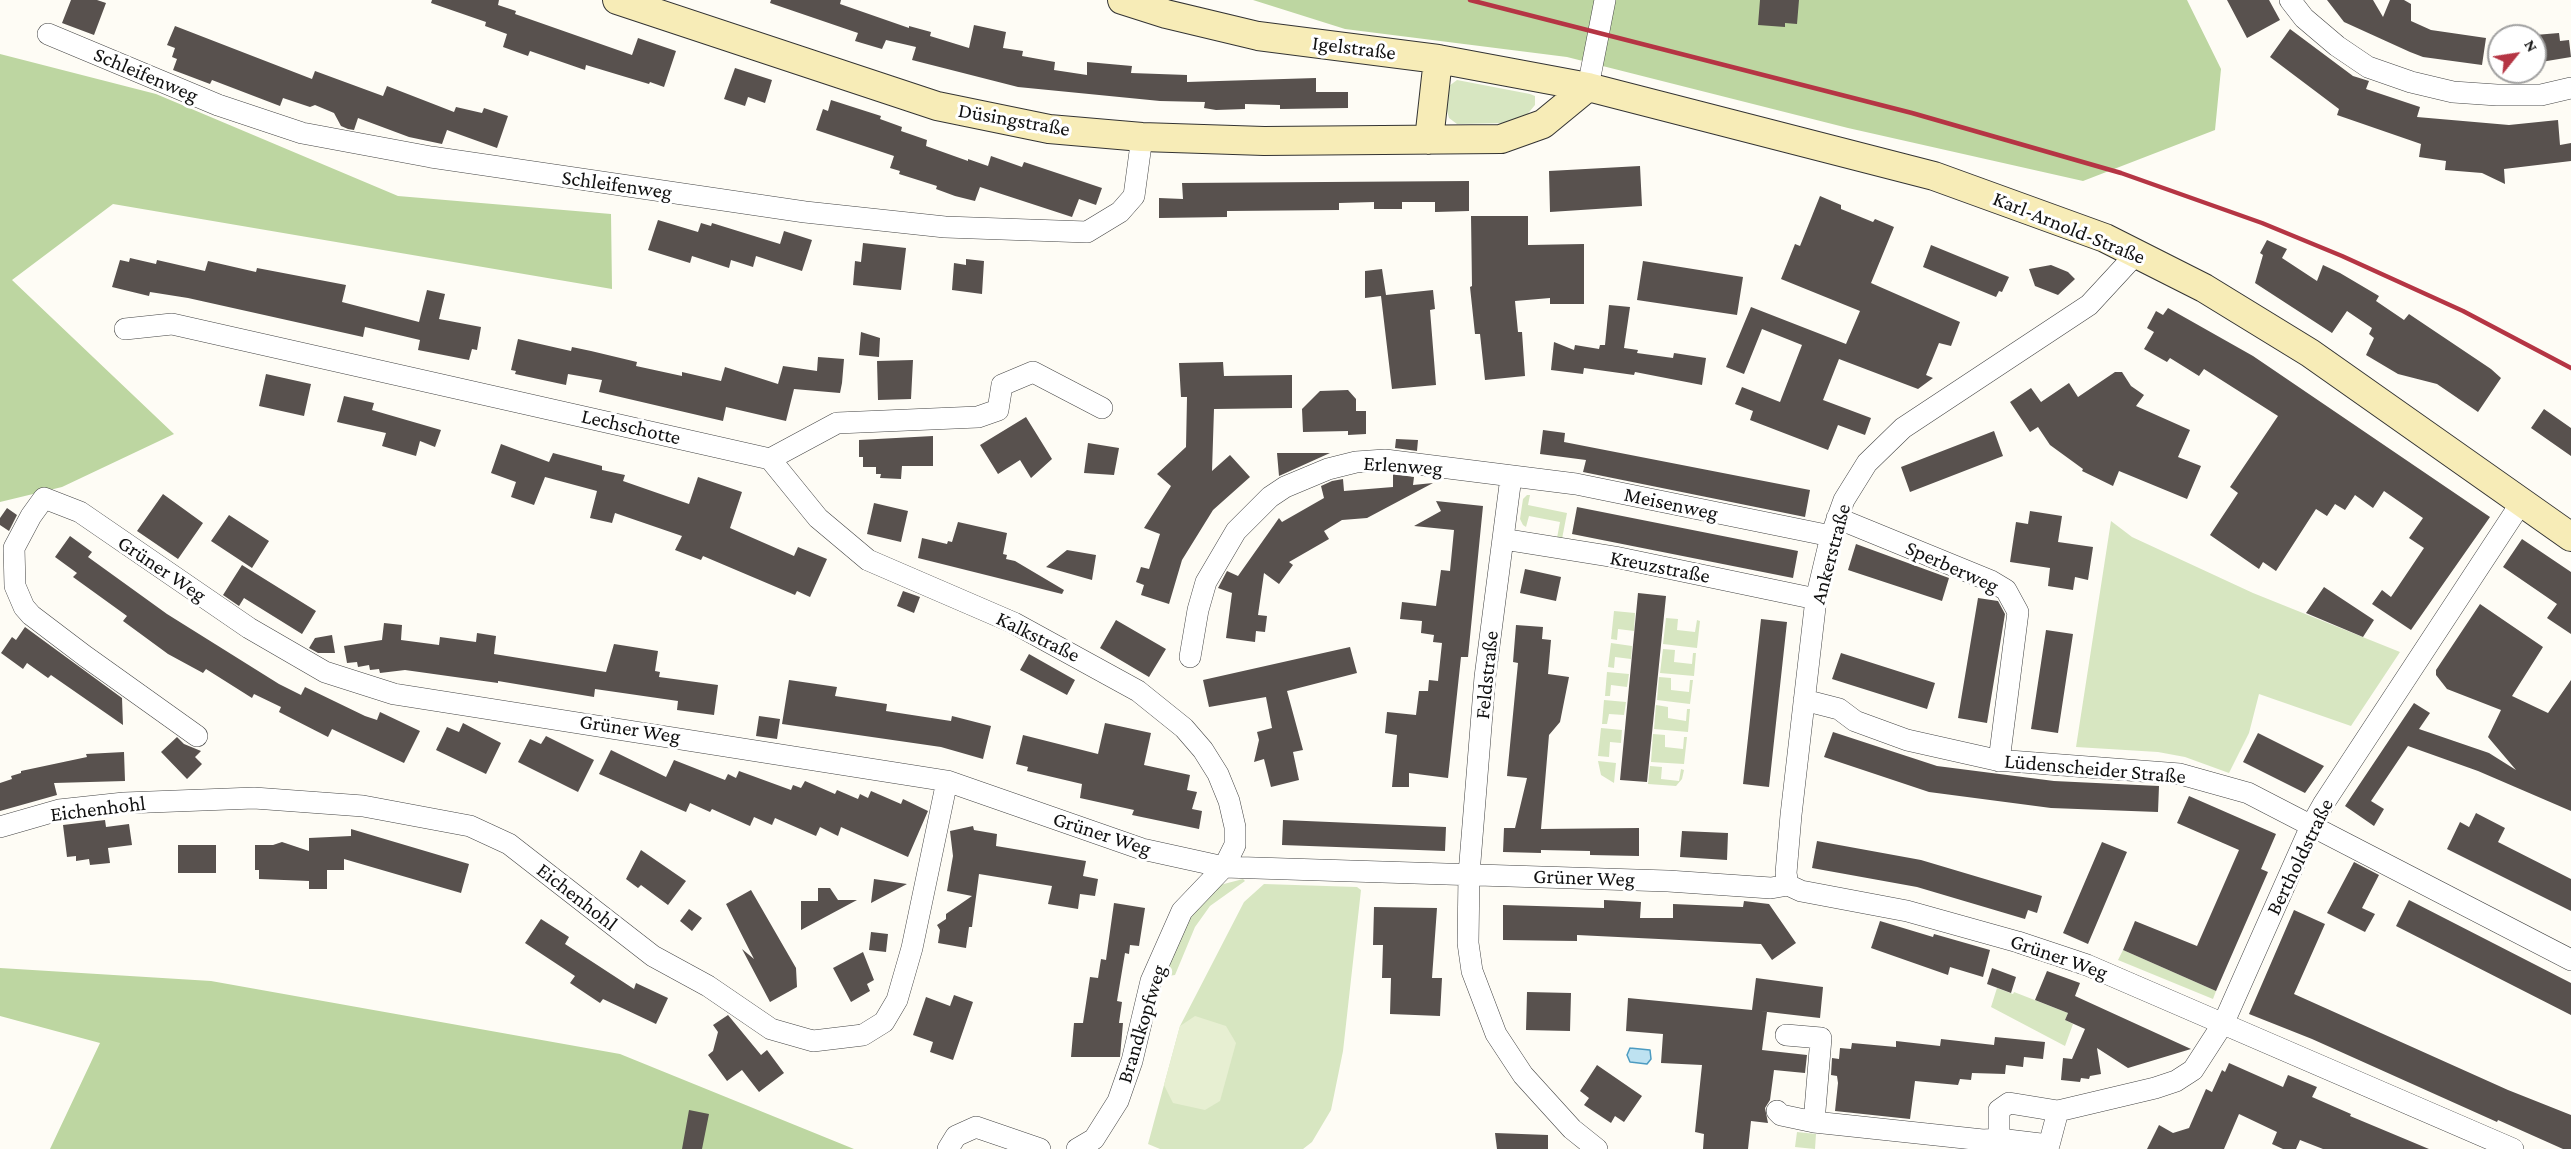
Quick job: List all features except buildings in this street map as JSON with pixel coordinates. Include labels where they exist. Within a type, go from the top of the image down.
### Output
[{"type":"main road","name":"Düsingstraße","points":[[617,0],[937,106],[1049,129],[1142,137],[1264,141],[1501,139],[1543,124],[1588,87]]},
{"type":"main road","name":"Igelstraße","points":[[1122,0],[1166,14],[1258,36],[1438,59],[1588,87]]},
{"type":"main road","points":[[1429,140],[1438,59]]},
{"type":"main road","name":"Karl-Arnold-Straße","points":[[1588,87],[1934,176],[2104,238],[2137,253],[2204,288],[2310,353],[2571,537]]},
{"type":"street","points":[[1588,87],[1605,0]]},
{"type":"street","points":[[2290,0],[2304,18],[2353,57],[2368,67],[2411,82],[2453,92],[2497,95],[2541,94],[2571,88]]},
{"type":"street","name":"Schleifenweg","points":[[48,34],[218,105],[302,133],[431,157],[804,212],[945,227],[1087,232],[1120,213],[1134,196],[1142,137]]},
{"type":"street","name":"Ankerstraße","points":[[1788,885],[1786,873],[1816,599],[1834,527],[1849,491],[1867,463],[1887,441],[1959,388],[2090,305],[2137,253]]},
{"type":"street","name":"Lechschotte","points":[[125,329],[172,324],[770,459]]},
{"type":"street","points":[[770,459],[837,423],[978,417],[998,410],[1002,385],[1033,372],[1102,408]]},
{"type":"street","name":"Kalkstraße","points":[[770,459],[818,518],[868,560],[1048,640],[1138,691],[1184,728],[1203,750],[1218,774],[1229,801],[1235,827],[1235,845],[1224,867]]},
{"type":"street","name":"Erlenweg","points":[[1190,657],[1198,610],[1206,582],[1218,558],[1252,513],[1285,487],[1328,469],[1356,462],[1385,460],[1511,477]]},
{"type":"street","name":"Meisenweg","points":[[1511,477],[1576,484],[1834,527]]},
{"type":"street","name":"Feldstraße","points":[[1511,477],[1485,677],[1469,874],[1468,943],[1472,971],[1497,1034],[1541,1097],[1572,1129],[1597,1149]]},
{"type":"street","name":"Grüner Weg","points":[[197,736],[30,615],[18,599],[14,580],[14,548],[31,516],[45,498],[80,512],[249,628],[325,672],[394,694],[796,755],[947,781],[1142,849],[1224,867],[1668,881],[1771,888],[1788,885],[1801,891],[1907,911],[2018,942],[2088,965],[2513,1149]]},
{"type":"street","name":"Bertholdstraße","points":[[1999,1139],[1999,1110],[2009,1103],[2058,1111],[2176,1081],[2193,1070],[2224,1022],[2311,826],[2521,503]]},
{"type":"street","name":"Sperberweg","points":[[1834,527],[1990,581],[2006,590],[2018,612],[1999,761]]},
{"type":"street","name":"Kreuzstraße","points":[[1503,539],[1615,557],[1816,599]]},
{"type":"street","name":"Lüdenscheider Straße","points":[[1804,700],[1839,709],[1855,721],[1907,740],[1999,761],[2180,774],[2248,793],[2571,960]]},
{"type":"street","name":"Eichenhohl","points":[[0,827],[59,810],[124,804],[254,798],[363,806],[470,825],[509,844],[653,956],[708,986],[771,1029],[813,1041],[863,1035],[884,1022],[897,1000],[912,948],[947,781]]},
{"type":"street","name":"Brandkopfweg","points":[[1077,1149],[1094,1138],[1118,1101],[1132,1061],[1151,981],[1182,911],[1224,867]]},
{"type":"street","points":[[1786,1035],[1821,1038],[1814,1122]]},
{"type":"street","points":[[1777,1111],[1781,1115],[1814,1122],[1983,1140],[1999,1139],[2053,1147],[2058,1111]]},
{"type":"street","points":[[948,1149],[956,1136],[976,1127],[1040,1149]]},
{"type":"green space","points":[[1253,0],[2187,0],[2221,69],[2215,130],[2083,181],[1848,128],[1567,57],[1345,29]]},
{"type":"green space","points":[[0,54],[156,94],[398,196],[611,214],[612,289],[113,204],[12,280],[174,434],[62,487],[0,502]]},
{"type":"green space","points":[[1457,80],[1530,94],[1535,96],[1535,105],[1525,117],[1508,123],[1457,124],[1449,118],[1446,107],[1449,86]]},
{"type":"green space","points":[[1530,495],[1528,505],[1567,513],[1562,539],[1557,538],[1560,522],[1529,516],[1526,527],[1523,525],[1520,519],[1523,499]]},
{"type":"green space","points":[[2111,521],[2132,537],[2253,593],[2400,652],[2351,726],[2259,694],[2249,733],[2229,773],[2185,757],[2158,752],[2076,747]]},
{"type":"green space","points":[[1614,611],[1635,613],[1634,631],[1618,629],[1617,640],[1611,639]]},
{"type":"green space","points":[[1666,618],[1678,619],[1677,630],[1695,632],[1697,620],[1700,621],[1697,648],[1663,644]]},
{"type":"green space","points":[[1611,643],[1632,646],[1631,659],[1615,657],[1614,668],[1608,667]]},
{"type":"green space","points":[[1663,649],[1675,650],[1674,662],[1692,664],[1693,653],[1696,653],[1694,676],[1660,673]]},
{"type":"green space","points":[[1607,672],[1629,674],[1627,687],[1611,685],[1610,696],[1605,696]]},
{"type":"green space","points":[[1659,677],[1671,678],[1671,690],[1689,692],[1690,680],[1693,680],[1690,704],[1657,700]]},
{"type":"green space","points":[[1604,700],[1626,702],[1624,715],[1609,714],[1607,724],[1602,724]]},
{"type":"green space","points":[[1656,705],[1668,707],[1668,718],[1686,721],[1687,709],[1690,709],[1688,732],[1654,729]]},
{"type":"green space","points":[[1601,728],[1622,730],[1621,743],[1610,742],[1609,757],[1598,756]]},
{"type":"green space","points":[[1653,734],[1665,735],[1665,747],[1683,749],[1684,737],[1687,737],[1684,764],[1651,762]]},
{"type":"green space","points":[[1598,761],[1616,763],[1614,783],[1601,775]]},
{"type":"green space","points":[[1650,766],[1662,767],[1661,779],[1679,781],[1681,769],[1684,770],[1682,779],[1676,786],[1648,784]]},
{"type":"green space","points":[[1243,879],[1245,881],[1210,906],[1195,927],[1175,975],[1161,977],[1192,913],[1220,885]]},
{"type":"green space","points":[[1264,884],[1357,887],[1361,890],[1343,1051],[1331,1110],[1312,1142],[1303,1149],[1160,1149],[1148,1144],[1180,1026],[1244,902]]},
{"type":"green space","points":[[2123,950],[2216,991],[2213,999],[2118,960]]},
{"type":"green space","points":[[0,968],[211,981],[620,1054],[854,1149],[50,1149],[100,1043],[0,1016]]},
{"type":"green space","points":[[1997,988],[2013,994],[2014,992],[2068,1013],[2065,1020],[2073,1024],[2065,1046],[1991,1007]]},
{"type":"green space","points":[[1195,1016],[1226,1026],[1236,1043],[1220,1101],[1205,1110],[1173,1103],[1164,1085],[1180,1026]]},
{"type":"green space","points":[[1797,1132],[1816,1134],[1815,1149],[1795,1147]]},
{"type":"water","points":[[1630,1048],[1650,1050],[1651,1059],[1647,1064],[1630,1062],[1627,1055]]},
{"type":"railway","points":[[1470,0],[1912,113],[2121,173],[2262,223],[2342,256],[2463,311],[2571,368]]}]
